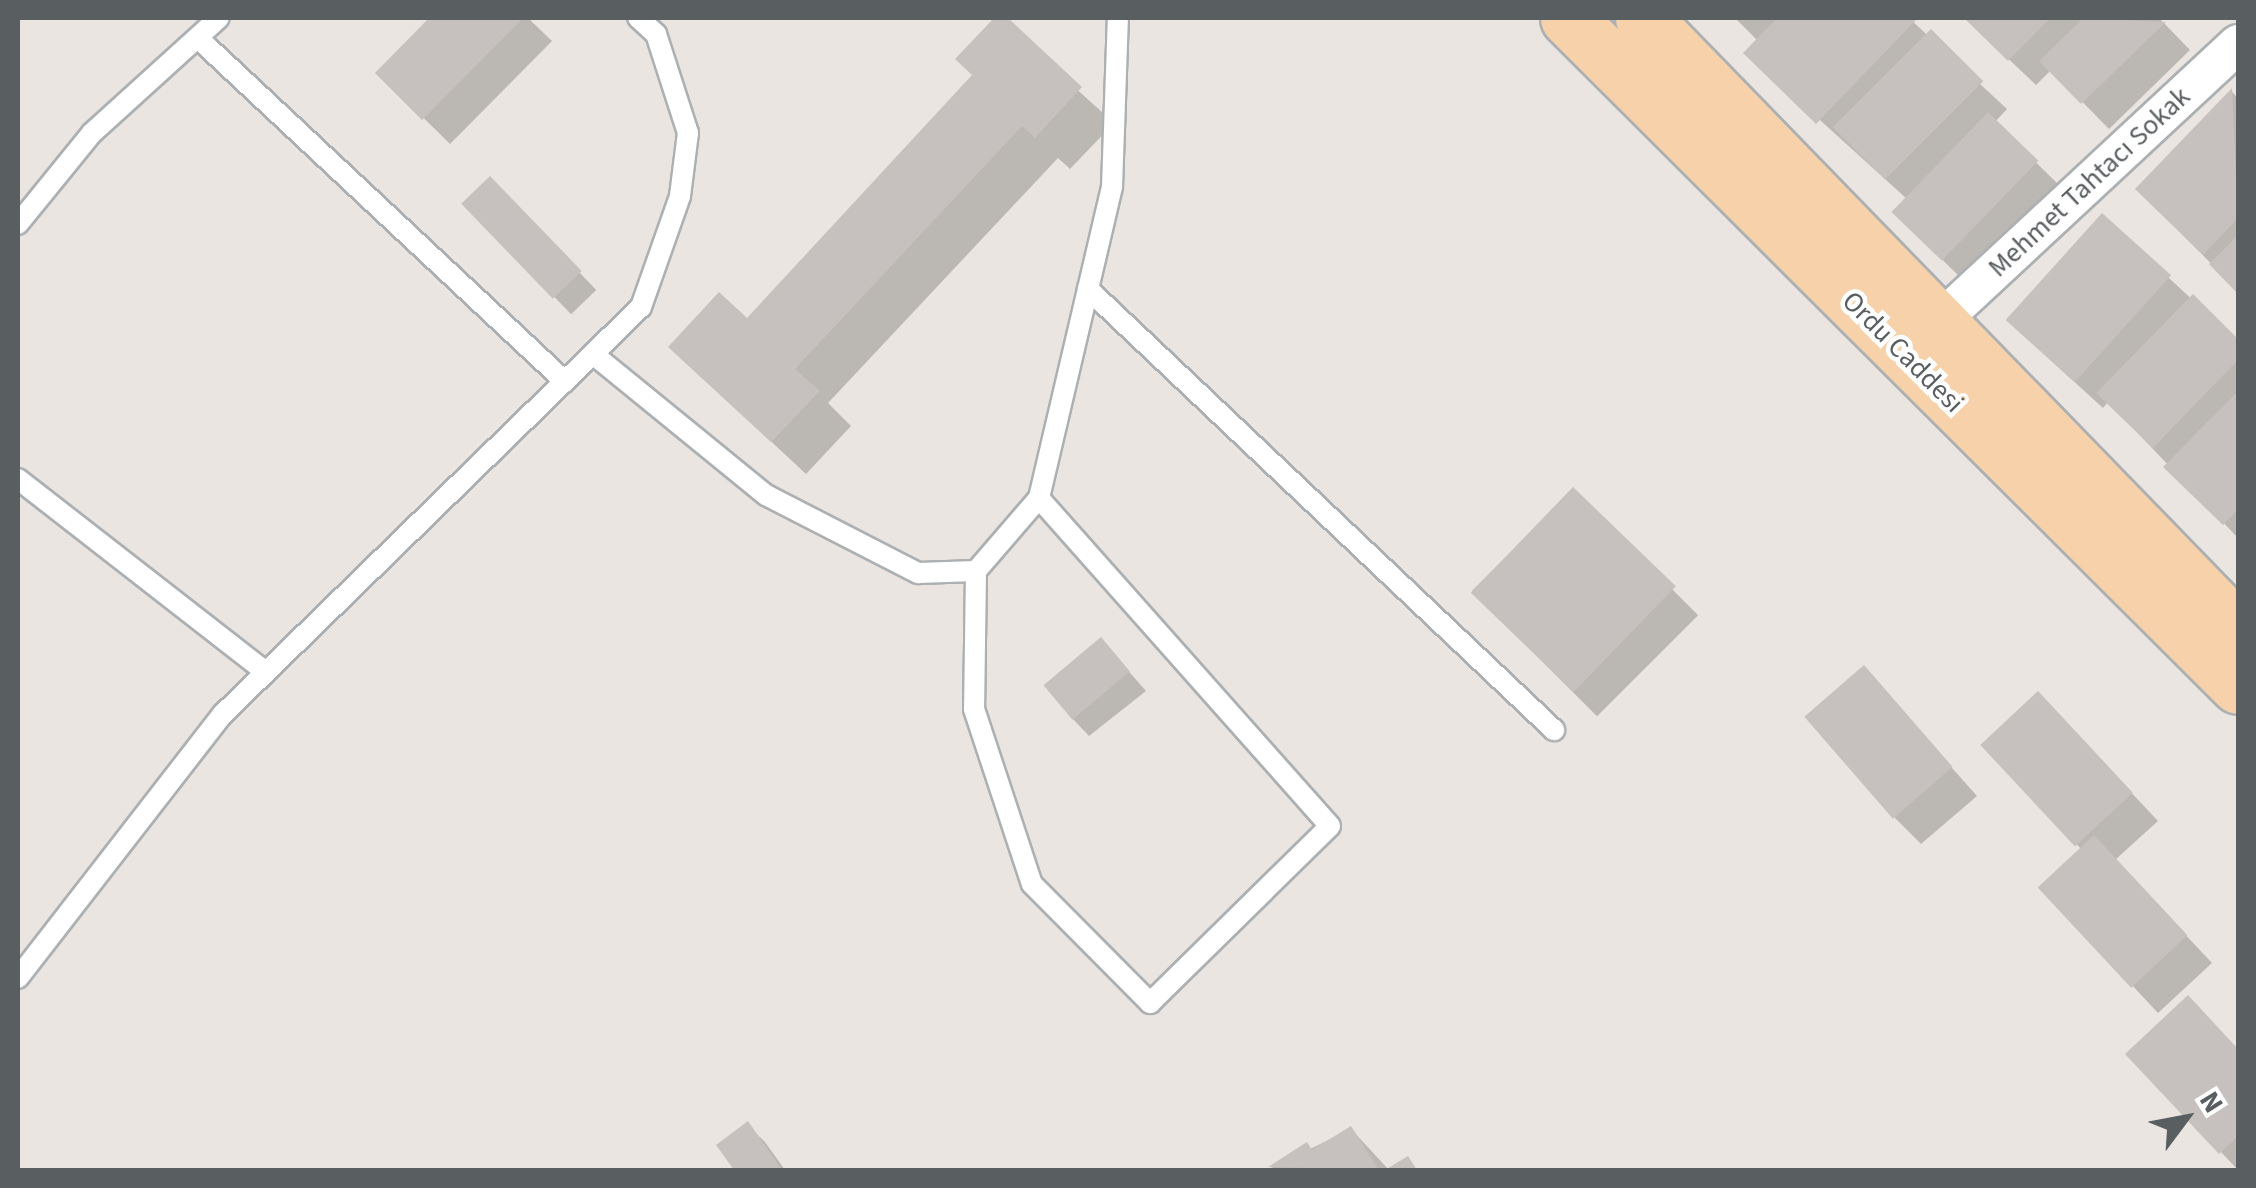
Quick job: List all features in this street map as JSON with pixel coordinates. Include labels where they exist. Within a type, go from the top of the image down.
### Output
[{"type":"main road","name":"Ordu Caddesi","points":[[1568,18],[2238,686]]},
{"type":"main road","name":"Ordu Caddesi","points":[[1643,18],[2238,630]]},
{"type":"street","name":"Mehmet Tahtacı Sokak","points":[[1940,321],[2238,44]]},
{"type":"lane","points":[[18,224],[92,133],[200,40],[219,18]]},
{"type":"lane","points":[[18,978],[223,714],[640,307],[680,196],[688,133],[656,34],[638,18]]},
{"type":"lane","points":[[1039,498],[1330,826],[1150,1003],[1032,884],[974,709],[976,571],[1039,498],[1112,187],[1118,18]]},
{"type":"lane","points":[[200,40],[565,380]]},
{"type":"lane","points":[[1088,288],[1554,730]]},
{"type":"lane","points":[[593,354],[766,495],[918,574],[976,571]]},
{"type":"lane","points":[[18,479],[266,672]]},
{"type":"building","points":[[429,18],[523,18],[422,120],[375,73]]},
{"type":"building","points":[[994,18],[1008,18],[1082,87],[1035,138],[1022,126],[795,369],[820,391],[771,442],[668,347],[719,292],[747,318],[972,75],[955,59]]},
{"type":"building","points":[[1777,18],[1916,20],[1816,124],[1743,53]]},
{"type":"building","points":[[1964,18],[2050,18],[2008,61]]},
{"type":"building","points":[[2083,18],[2166,22],[2081,104],[2039,61]]},
{"type":"building","points":[[1931,29],[1983,81],[1885,180],[1833,127]]},
{"type":"building","points":[[2232,88],[2238,218],[2203,255],[2135,189]]},
{"type":"building","points":[[1988,112],[2038,161],[1942,261],[1891,212]]},
{"type":"building","points":[[490,176],[582,271],[553,299],[461,204]]},
{"type":"building","points":[[2102,213],[2171,275],[2075,382],[2006,320]]},
{"type":"building","points":[[2238,235],[2238,294],[2209,264]]},
{"type":"building","points":[[2193,294],[2238,339],[2238,360],[2153,448],[2096,393]]},
{"type":"building","points":[[2238,391],[2238,509],[2223,525],[2163,467]]},
{"type":"building","points":[[1573,487],[1676,586],[1574,692],[1471,593]]},
{"type":"building","points":[[1101,637],[1130,671],[1072,720],[1044,685]]},
{"type":"building","points":[[1864,665],[1953,767],[1893,819],[1804,717]]},
{"type":"building","points":[[2038,691],[2133,793],[2075,847],[1980,745]]},
{"type":"building","points":[[2094,835],[2187,935],[2131,988],[2038,888]]},
{"type":"building","points":[[2188,995],[2238,1049],[2238,1136],[2219,1154],[2125,1054]]},
{"type":"building","points":[[748,1121],[782,1170],[734,1170],[716,1145]]},
{"type":"building","points":[[1351,1126],[1379,1170],[1268,1167],[1307,1142],[1312,1150]]},
{"type":"building","points":[[1408,1156],[1417,1170],[1385,1170]]}]
